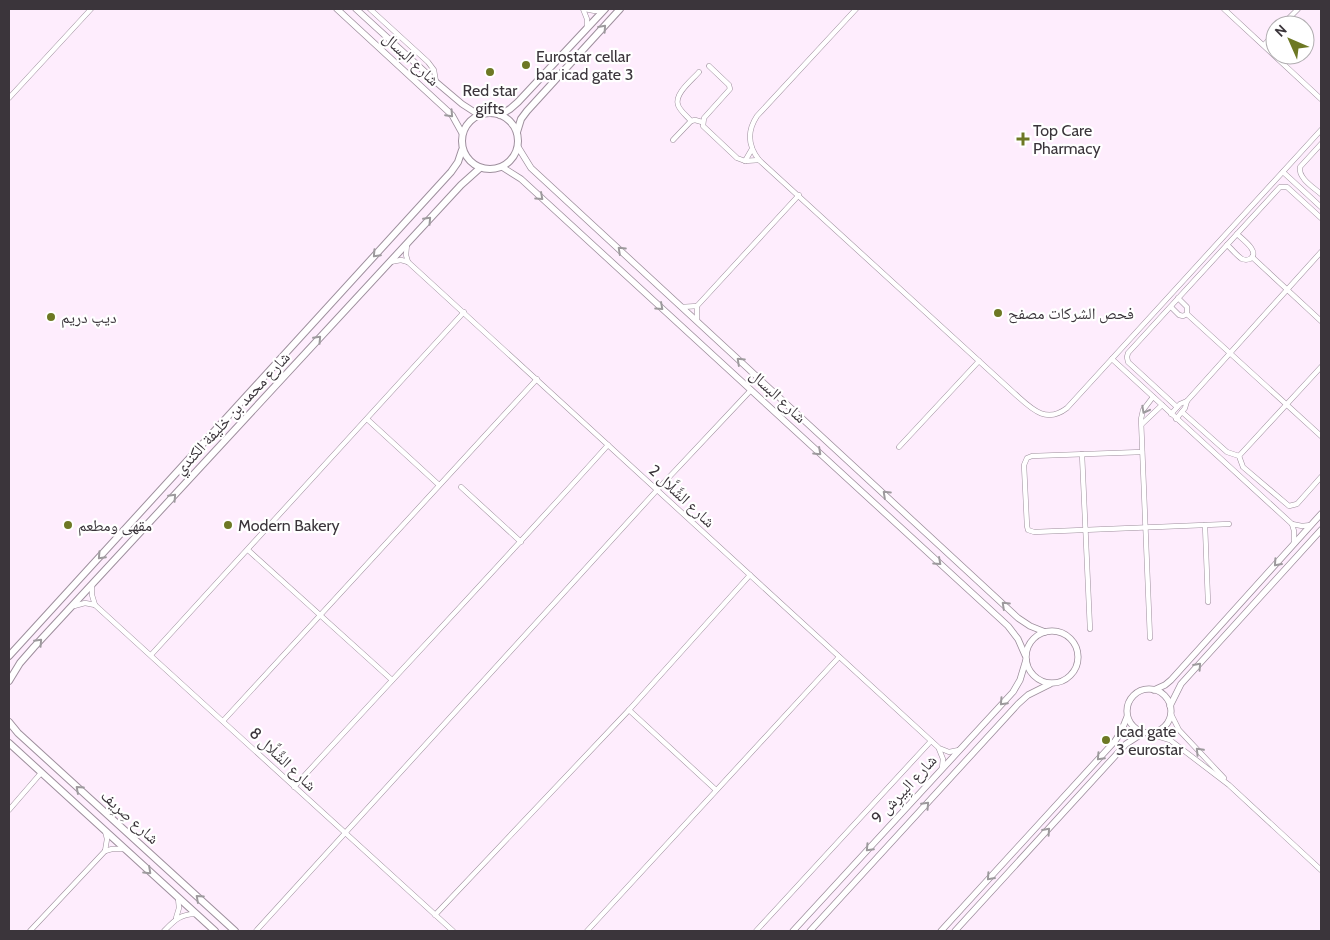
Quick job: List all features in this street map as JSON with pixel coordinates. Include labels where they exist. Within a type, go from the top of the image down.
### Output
[{"type":"main road","points":[[500,115],[518,102],[605,9]]},
{"type":"main road","points":[[516,132],[527,111],[620,9]]},
{"type":"main road","points":[[493,113],[507,118],[516,132],[518,147],[514,155],[509,162],[495,170],[480,168],[472,164],[462,150],[462,133],[466,125],[479,115],[493,113]]},
{"type":"main road","name":"شارع محمد بن خليفة الكندي","points":[[9,656],[451,172],[458,162],[462,150]]},
{"type":"main road","name":"شارع محمد بن خليفة الكندي","points":[[9,681],[20,663],[92,584],[465,180],[480,168]]},
{"type":"main road","name":"شارع صِرِيف","points":[[9,722],[18,733],[235,931]]},
{"type":"main road","name":"شارع صِرِيف","points":[[9,743],[214,931]]},
{"type":"street","points":[[9,98],[91,9]]},
{"type":"street","name":"شارع البسال","points":[[337,9],[452,115],[462,133]]},
{"type":"street","name":"شارع البسال","points":[[356,9],[436,82],[462,104],[479,115]]},
{"type":"street","points":[[370,9],[431,66],[436,82]]},
{"type":"street","points":[[587,28],[584,9],[596,11],[605,9]]},
{"type":"street","points":[[856,9],[757,116],[751,128],[750,142],[752,149],[759,160],[800,195],[979,361],[1034,410],[1049,415],[1059,413],[1067,408],[1321,130]]},
{"type":"street","points":[[1224,9],[1321,99]]},
{"type":"street","points":[[702,122],[705,116],[730,90],[729,85],[709,66]]},
{"type":"street","points":[[691,121],[679,107],[678,99],[699,72]]},
{"type":"street","points":[[673,140],[691,121],[695,120],[702,122],[705,128],[734,156],[745,161],[759,160]]},
{"type":"street","points":[[1321,144],[1300,167],[1299,171],[1301,176],[1321,194]]},
{"type":"street","name":"شارع البسال","points":[[518,147],[531,168],[1018,618],[1030,626],[1045,632]]},
{"type":"street","points":[[745,161],[752,149]]},
{"type":"street","name":"شارع البسال","points":[[502,167],[521,179],[1008,626],[1018,639],[1026,658]]},
{"type":"street","points":[[1284,172],[1321,207]]},
{"type":"street","points":[[1177,407],[1129,364],[1127,359],[1128,353],[1280,187],[1288,188],[1321,218]]},
{"type":"street","points":[[697,322],[697,306],[800,195]]},
{"type":"street","points":[[1237,234],[1252,248],[1252,257]]},
{"type":"street","points":[[389,262],[397,260],[408,262],[406,255],[407,243]]},
{"type":"street","points":[[1227,245],[1243,259],[1247,260],[1252,257]]},
{"type":"street","points":[[1171,414],[1177,407],[1187,401],[1321,252]]},
{"type":"street","points":[[1252,257],[1321,321]]},
{"type":"street","name":"شارع الشَّلَّال 2","points":[[408,262],[939,748]]},
{"type":"street","points":[[1178,298],[1187,307],[1187,314],[1321,436]]},
{"type":"street","points":[[682,307],[697,306]]},
{"type":"street","points":[[1171,307],[1180,315],[1184,316],[1187,314]]},
{"type":"street","points":[[151,655],[464,312]]},
{"type":"street","points":[[1112,359],[1292,524],[1302,526],[1312,524]]},
{"type":"street","points":[[899,446],[979,361]]},
{"type":"street","points":[[1239,456],[1321,367]]},
{"type":"street","points":[[222,721],[537,379]]},
{"type":"street","points":[[257,931],[657,490],[751,390]]},
{"type":"street","points":[[1150,638],[1142,413],[1153,397]]},
{"type":"street","points":[[1176,418],[1185,408],[1187,401]]},
{"type":"street","points":[[1142,424],[1162,406]]},
{"type":"street","points":[[1182,412],[1228,453],[1239,456],[1245,468],[1289,506],[1297,504],[1321,477]]},
{"type":"street","points":[[367,419],[439,486]]},
{"type":"street","points":[[294,787],[522,542],[608,444]]},
{"type":"street","points":[[1142,452],[1030,456],[1025,459],[1028,530],[1034,532],[1086,531],[1229,524]]},
{"type":"street","points":[[1082,454],[1090,629]]},
{"type":"street","points":[[461,487],[522,542]]},
{"type":"street","points":[[941,931],[1115,741],[1127,717],[1128,704],[1131,698],[1141,691],[1154,690],[1171,680],[1321,514]]},
{"type":"street","points":[[1292,524],[1294,544]]},
{"type":"street","points":[[1205,526],[1208,602]]},
{"type":"street","points":[[1170,706],[1181,684],[1321,530]]},
{"type":"street","points":[[248,550],[392,680]]},
{"type":"street","points":[[435,915],[629,710],[750,575]]},
{"type":"street","points":[[72,607],[82,604],[95,605],[92,595],[92,584]]},
{"type":"street","name":"شارع الشَّلَّال 8","points":[[95,605],[453,931]]},
{"type":"street","points":[[1053,630],[1061,632],[1074,642],[1078,650],[1079,658],[1073,674],[1059,683],[1050,684],[1036,679],[1031,674],[1026,658],[1028,645],[1035,637],[1045,632],[1053,630]]},
{"type":"street","points":[[587,931],[840,657]]},
{"type":"street","name":"شارع البِيرِش 9","points":[[793,931],[1016,687],[1026,658]]},
{"type":"street","name":"شارع البِيرِش 9","points":[[810,931],[1018,704],[1028,695],[1050,684]]},
{"type":"street","points":[[1154,690],[1161,693],[1167,699],[1171,714],[1179,730],[1229,785],[1321,870]]},
{"type":"street","points":[[629,710],[716,790]]},
{"type":"street","points":[[1150,734],[1164,728],[1171,714]]},
{"type":"street","points":[[1127,717],[1133,728],[1143,733],[1170,740],[1229,785]]},
{"type":"street","points":[[955,931],[1126,744],[1143,733]]},
{"type":"street","points":[[756,931],[931,741]]},
{"type":"street","points":[[939,748],[949,752],[959,750]]},
{"type":"street","points":[[939,748],[943,759],[942,768]]},
{"type":"street","points":[[9,810],[41,774]]},
{"type":"street","points":[[105,831],[107,843],[105,852]]},
{"type":"street","points":[[30,931],[105,852],[112,848],[124,849]]},
{"type":"street","points":[[176,918],[178,898]]},
{"type":"street","points":[[164,931],[176,918],[185,914],[195,914]]},
{"type":"place","name":"Eurostar cellar bar icad gate 3","points":[[526,65]]},
{"type":"place","name":"Red star gifts","points":[[490,72]]},
{"type":"place","name":"Top Care Pharmacy","points":[[1023,139]]},
{"type":"place","name":"فحص الشركات مصفح","points":[[998,313]]},
{"type":"place","name":"دیپ دریم","points":[[51,317]]},
{"type":"place","name":"مقهى ومطعم","points":[[68,525]]},
{"type":"place","name":"Modern Bakery","points":[[228,525]]},
{"type":"place","name":"Icad gate 3 eurostar","points":[[1106,740]]}]
